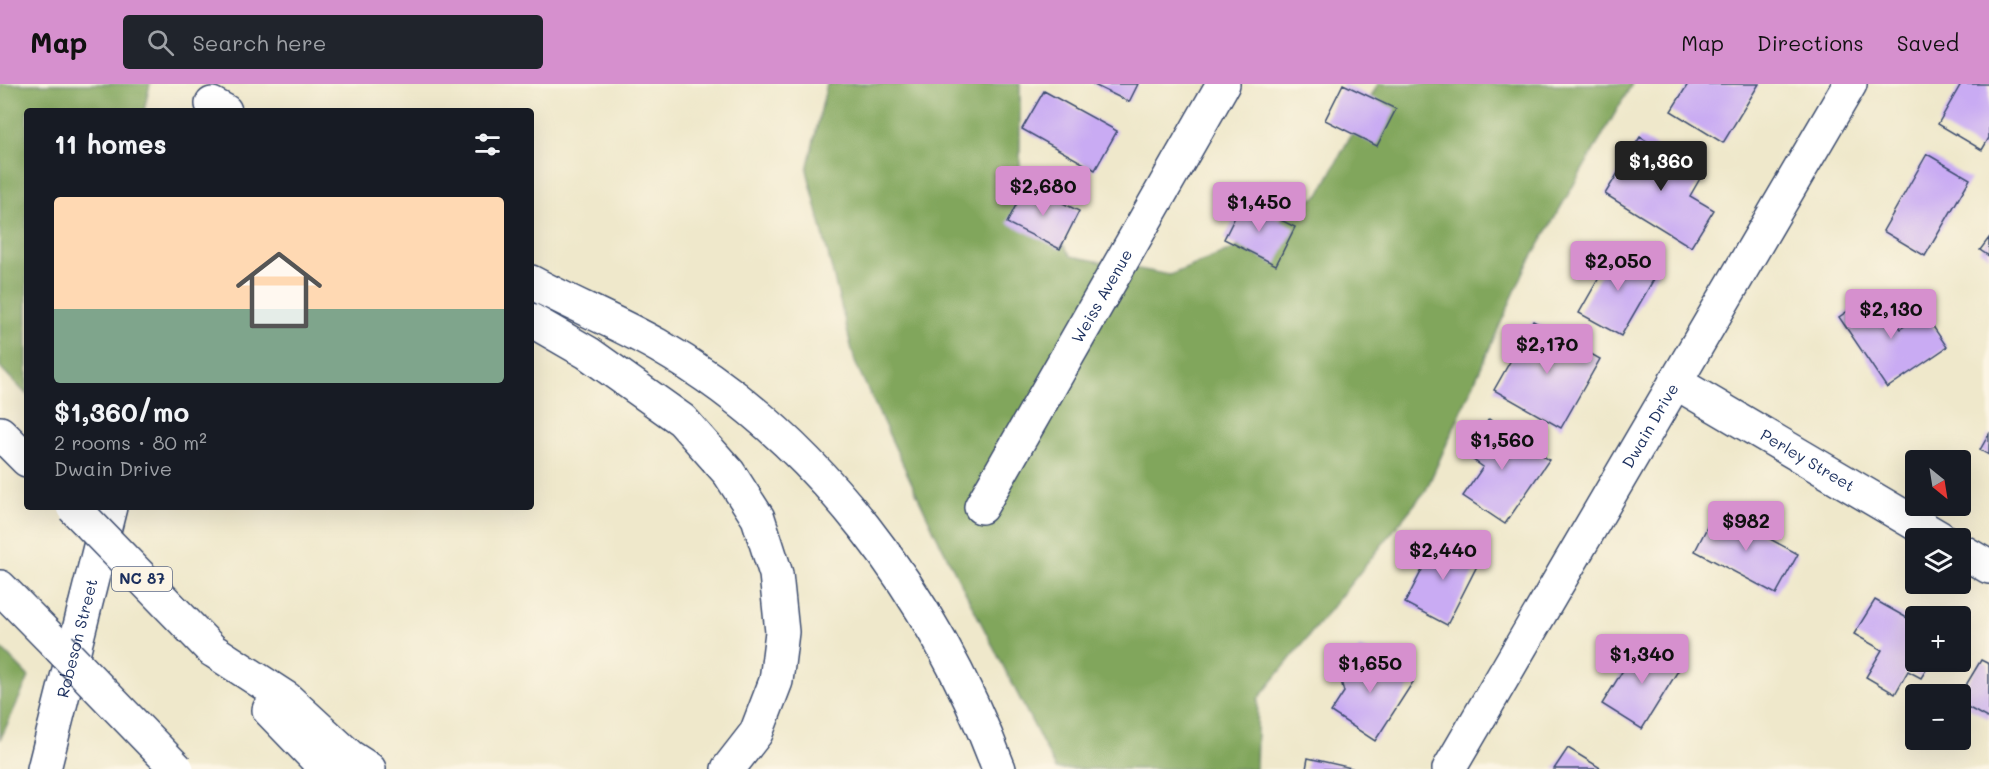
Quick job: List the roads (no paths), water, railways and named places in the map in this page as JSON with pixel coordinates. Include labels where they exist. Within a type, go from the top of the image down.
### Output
[{"type":"main road","name":"Weiss Avenue","points":[[981,507],[1223,84]]},
{"type":"main road","name":"Dwain Drive","points":[[1449,769],[1850,84]]},
{"type":"main road","points":[[534,284],[657,345],[770,427],[818,476],[871,535],[914,594],[950,660],[985,733],[999,769]]},
{"type":"main road","points":[[534,322],[588,353],[682,420],[729,473],[758,518],[776,574],[782,632],[776,681],[756,733],[728,769]]},
{"type":"main road","name":"Perley Street","points":[[1675,382],[1923,528]]},
{"type":"main road","points":[[0,433],[24,457]]},
{"type":"main road","name":"NC 87","points":[[76,510],[326,769]]},
{"type":"main road","name":"Robeson Street","points":[[44,769],[109,510]]},
{"type":"main road","points":[[1971,556],[1989,567]]},
{"type":"main road","points":[[0,586],[177,769]]},
{"type":"main road","points":[[212,650],[286,698],[349,756],[369,769]]}]
